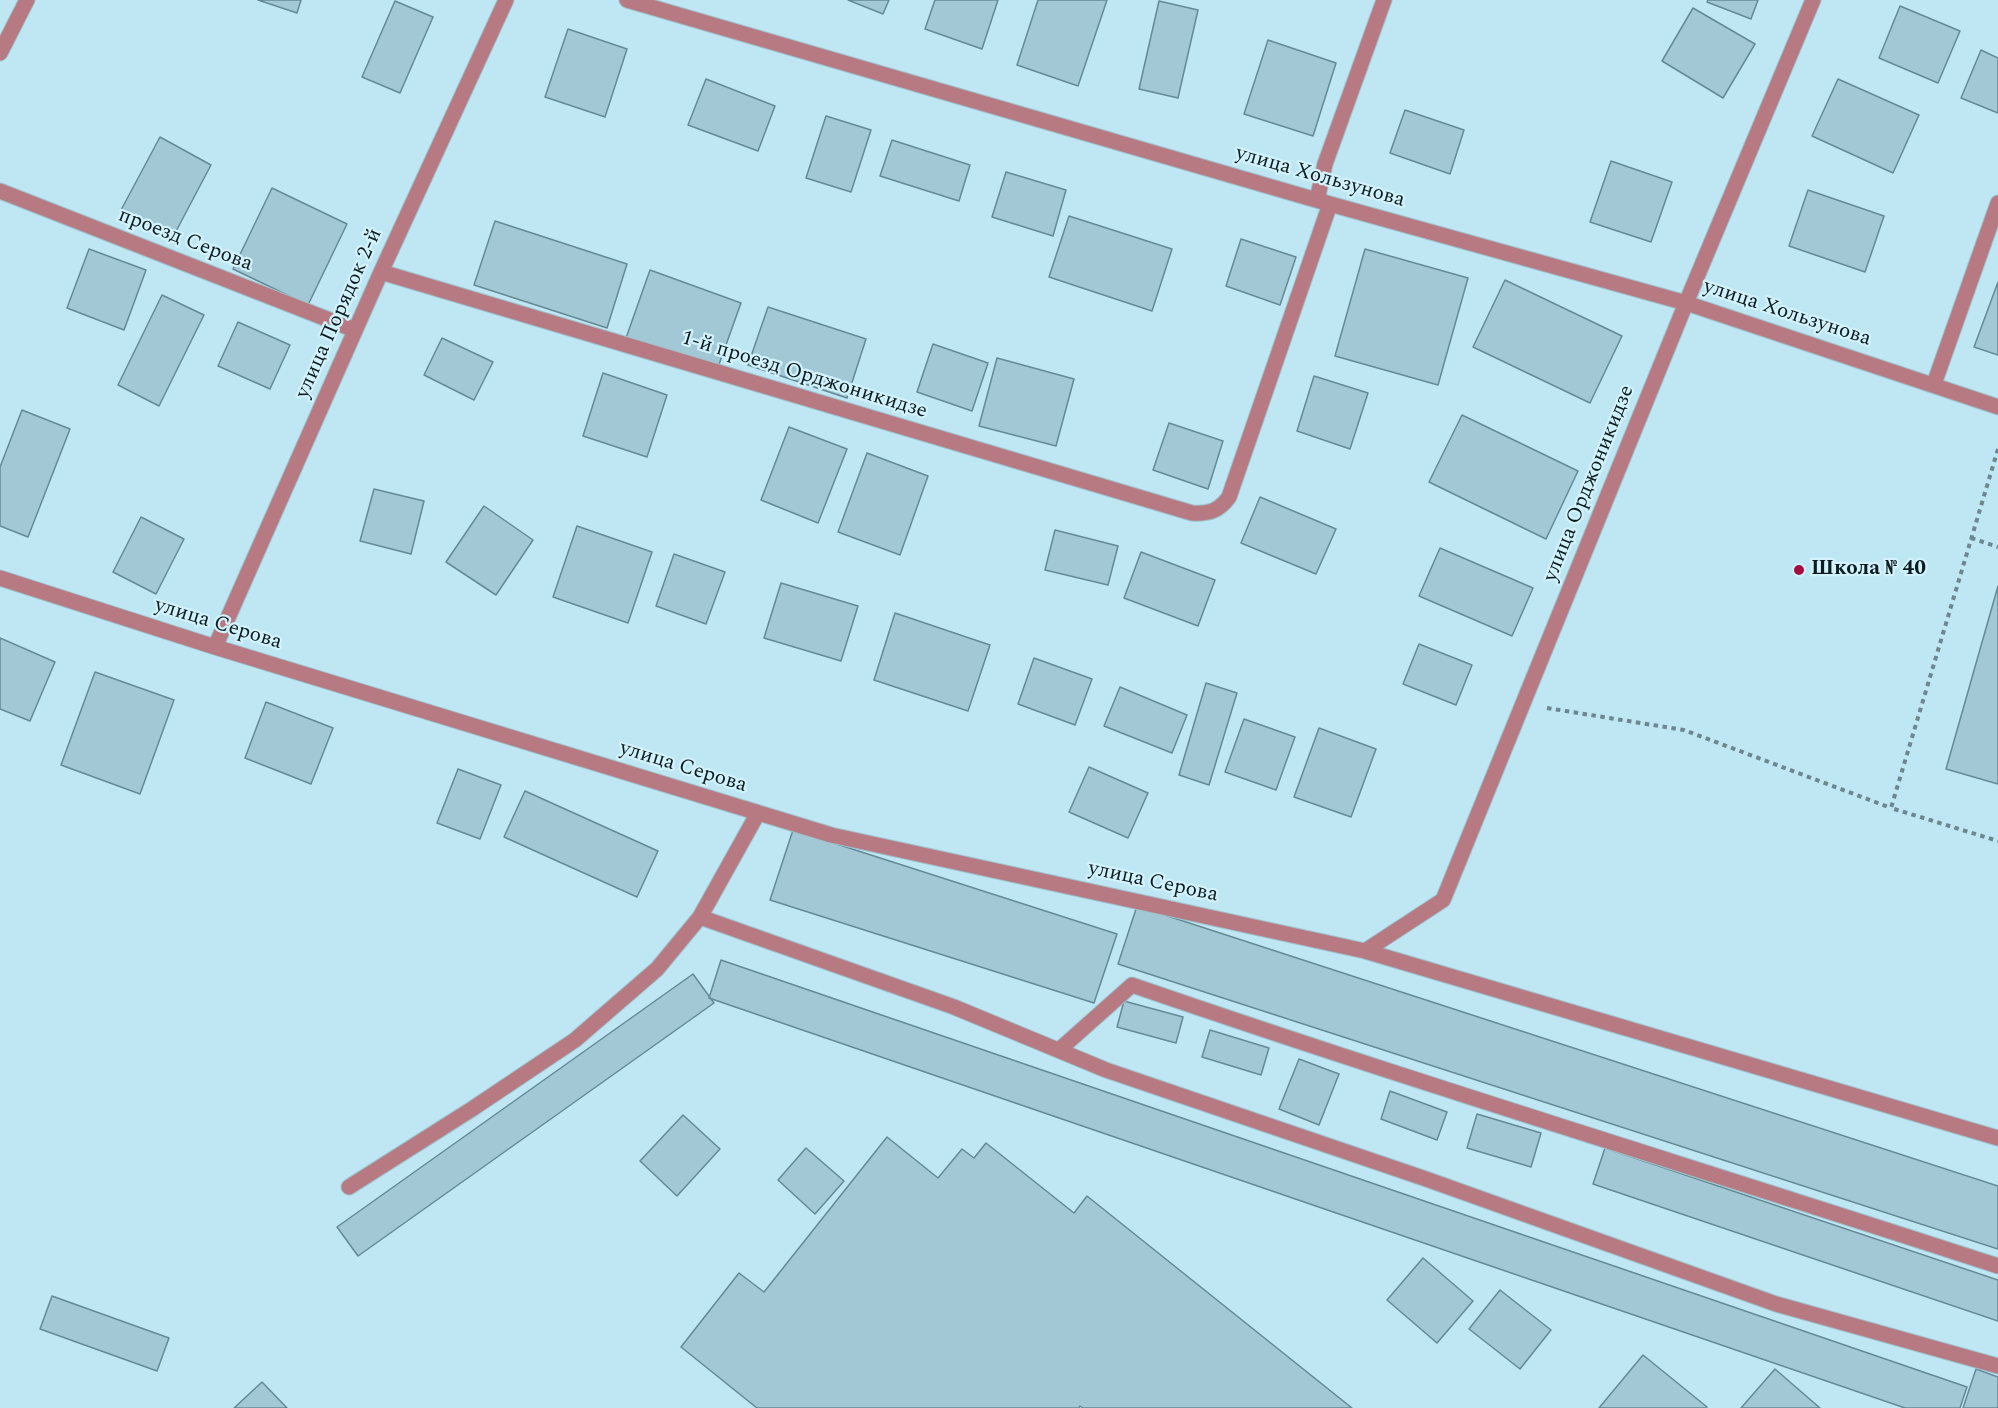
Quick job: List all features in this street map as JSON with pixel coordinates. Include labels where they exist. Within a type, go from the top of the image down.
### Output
[{"type":"street","points":[[0,53],[27,0]]},
{"type":"street","name":"улица Порядок 2-й","points":[[215,647],[381,272],[506,0]]},
{"type":"street","name":"улица Хользунова","points":[[627,0],[1324,202],[1686,303],[1998,407]]},
{"type":"street","points":[[1324,202],[1326,164],[1384,0]]},
{"type":"street","name":"улица Орджоникидзе","points":[[1365,951],[1443,900],[1686,303],[1813,0]]},
{"type":"street","name":"проезд Серова","points":[[0,191],[355,330]]},
{"type":"street","name":"1-й проезд Орджоникидзе","points":[[381,272],[1192,513],[1205,514],[1215,510],[1229,497],[1324,202]]},
{"type":"street","points":[[1934,384],[1998,203]]},
{"type":"street","name":"улица Серова","points":[[0,578],[215,647],[831,835],[1365,951],[1998,1138]]},
{"type":"street","points":[[349,1187],[576,1040],[657,969],[700,917],[758,813]]},
{"type":"street","points":[[700,917],[954,1007],[1106,1070],[1426,1179],[1776,1304],[1998,1366]]},
{"type":"street","points":[[1059,1050],[1132,985],[1281,1036],[1998,1266]]},
{"type":"path","points":[[1890,808],[1998,449]]},
{"type":"path","points":[[1971,538],[1998,547]]},
{"type":"path","points":[[1525,699],[1543,707],[1684,730],[1890,808],[1998,842]]},
{"type":"building","points":[[258,0],[301,0],[297,13]]},
{"type":"building","points":[[848,0],[889,0],[883,14]]},
{"type":"building","points":[[935,0],[998,0],[982,49],[925,29]]},
{"type":"building","points":[[1038,0],[1107,0],[1078,86],[1017,65]]},
{"type":"building","points":[[1708,0],[1758,0],[1751,19],[1707,2]]},
{"type":"building","points":[[395,1],[433,17],[400,93],[362,77]]},
{"type":"building","points":[[1159,1],[1198,10],[1178,98],[1139,89]]},
{"type":"building","points":[[1900,6],[1960,31],[1938,83],[1879,58]]},
{"type":"building","points":[[1693,8],[1755,44],[1723,98],[1662,61]]},
{"type":"building","points":[[568,29],[627,49],[605,117],[545,97]]},
{"type":"building","points":[[1268,40],[1336,63],[1313,136],[1244,114]]},
{"type":"building","points":[[1981,50],[1998,58],[1998,113],[1961,98]]},
{"type":"building","points":[[706,79],[775,106],[758,151],[688,125]]},
{"type":"building","points":[[1838,79],[1919,115],[1893,173],[1812,136]]},
{"type":"building","points":[[1405,110],[1464,130],[1450,174],[1390,153]]},
{"type":"building","points":[[826,116],[871,130],[851,192],[806,178]]},
{"type":"building","points":[[160,137],[211,165],[173,237],[121,210]]},
{"type":"building","points":[[892,140],[970,165],[959,201],[880,176]]},
{"type":"building","points":[[1611,161],[1672,182],[1651,242],[1590,222]]},
{"type":"building","points":[[1006,172],[1066,190],[1053,236],[992,217]]},
{"type":"building","points":[[272,188],[347,224],[308,305],[233,269]]},
{"type":"building","points":[[1808,190],[1884,216],[1865,272],[1789,246]]},
{"type":"building","points":[[1069,216],[1172,249],[1152,311],[1049,277]]},
{"type":"building","points":[[495,221],[627,264],[607,328],[474,285]]},
{"type":"building","points":[[1241,239],[1296,257],[1280,305],[1226,286]]},
{"type":"building","points":[[89,249],[146,270],[124,330],[67,308]]},
{"type":"building","points":[[1365,249],[1468,278],[1438,385],[1335,356]]},
{"type":"building","points":[[650,270],[741,303],[717,370],[626,338]]},
{"type":"building","points":[[1505,280],[1622,336],[1590,403],[1473,347]]},
{"type":"building","points":[[1998,282],[1998,355],[1974,347]]},
{"type":"building","points":[[162,295],[204,315],[159,406],[118,385]]},
{"type":"building","points":[[768,307],[866,339],[847,398],[748,365]]},
{"type":"building","points":[[238,322],[290,345],[270,389],[218,366]]},
{"type":"building","points":[[442,338],[493,362],[474,400],[424,375]]},
{"type":"building","points":[[933,344],[988,363],[972,411],[917,392]]},
{"type":"building","points":[[997,358],[1074,379],[1056,446],[979,426]]},
{"type":"building","points":[[603,373],[667,395],[647,457],[583,436]]},
{"type":"building","points":[[1314,376],[1368,393],[1350,449],[1297,431]]},
{"type":"building","points":[[22,410],[70,429],[28,537],[0,526],[0,467]]},
{"type":"building","points":[[1462,415],[1578,471],[1546,539],[1429,482]]},
{"type":"building","points":[[1169,423],[1223,441],[1208,489],[1153,470]]},
{"type":"building","points":[[789,427],[847,449],[818,523],[761,500]]},
{"type":"building","points":[[867,453],[928,476],[900,555],[838,532]]},
{"type":"building","points":[[374,489],[424,501],[411,554],[360,541]]},
{"type":"building","points":[[1260,497],[1336,529],[1316,574],[1241,543]]},
{"type":"building","points":[[484,506],[533,540],[496,595],[446,562]]},
{"type":"building","points":[[141,517],[184,539],[156,594],[113,572]]},
{"type":"building","points":[[577,526],[652,552],[628,623],[553,597]]},
{"type":"building","points":[[1055,530],[1118,546],[1108,585],[1045,570]]},
{"type":"building","points":[[1440,548],[1533,588],[1512,636],[1419,596]]},
{"type":"building","points":[[1141,552],[1215,580],[1198,626],[1124,598]]},
{"type":"building","points":[[674,554],[725,572],[706,624],[656,606]]},
{"type":"building","points":[[781,583],[858,606],[841,661],[764,638]]},
{"type":"building","points":[[1998,586],[1998,784],[1946,769]]},
{"type":"building","points":[[895,613],[990,645],[968,711],[874,680]]},
{"type":"building","points":[[0,638],[55,662],[30,721],[0,709]]},
{"type":"building","points":[[1419,644],[1472,665],[1456,705],[1403,684]]},
{"type":"building","points":[[1034,658],[1092,679],[1075,725],[1018,704]]},
{"type":"building","points":[[95,672],[174,700],[140,794],[61,765]]},
{"type":"building","points":[[1206,683],[1237,693],[1209,785],[1179,775]]},
{"type":"building","points":[[1120,687],[1187,715],[1172,753],[1104,726]]},
{"type":"building","points":[[266,702],[333,728],[311,784],[245,758]]},
{"type":"building","points":[[1244,719],[1295,737],[1276,790],[1225,772]]},
{"type":"building","points":[[1319,728],[1376,749],[1351,817],[1294,797]]},
{"type":"building","points":[[1089,767],[1148,793],[1128,838],[1069,812]]},
{"type":"building","points":[[458,769],[501,785],[480,839],[437,823]]},
{"type":"building","points":[[525,791],[658,851],[637,897],[504,837]]},
{"type":"building","points":[[793,830],[1117,934],[1094,1003],[770,900]]},
{"type":"building","points":[[1137,906],[1998,1186],[1998,1249],[1118,964]]},
{"type":"building","points":[[721,960],[1967,1387],[1960,1408],[1905,1408],[709,998]]},
{"type":"building","points":[[693,974],[714,1003],[358,1256],[337,1227]]},
{"type":"building","points":[[1124,1001],[1183,1017],[1176,1043],[1117,1027]]},
{"type":"building","points":[[1210,1030],[1269,1048],[1261,1075],[1202,1057]]},
{"type":"building","points":[[1299,1059],[1339,1074],[1319,1125],[1279,1109]]},
{"type":"building","points":[[1390,1091],[1447,1112],[1437,1140],[1381,1119]]},
{"type":"building","points":[[1477,1114],[1541,1133],[1531,1167],[1467,1148]]},
{"type":"building","points":[[683,1115],[720,1149],[677,1196],[640,1161]]},
{"type":"building","points":[[887,1137],[938,1178],[962,1149],[974,1158],[986,1143],[1074,1213],[1087,1196],[1352,1408],[1083,1408],[1080,1406],[1079,1408],[757,1408],[681,1347],[739,1273],[764,1292]]},
{"type":"building","points":[[806,1148],[844,1181],[815,1214],[778,1180]]},
{"type":"building","points":[[1605,1148],[1998,1280],[1998,1321],[1593,1184]]},
{"type":"building","points":[[1423,1258],[1473,1301],[1437,1343],[1387,1300]]},
{"type":"building","points":[[1500,1290],[1551,1330],[1520,1369],[1469,1329]]},
{"type":"building","points":[[52,1296],[169,1338],[157,1371],[40,1329]]},
{"type":"building","points":[[1643,1355],[1707,1407],[1599,1408]]},
{"type":"building","points":[[1775,1369],[1820,1408],[1741,1408]]},
{"type":"building","points":[[1976,1369],[1998,1377],[1998,1408],[1963,1408]]},
{"type":"building","points":[[262,1382],[287,1408],[234,1408]]},
{"type":"place","name":"Школа № 40","points":[[1799,570]]}]
